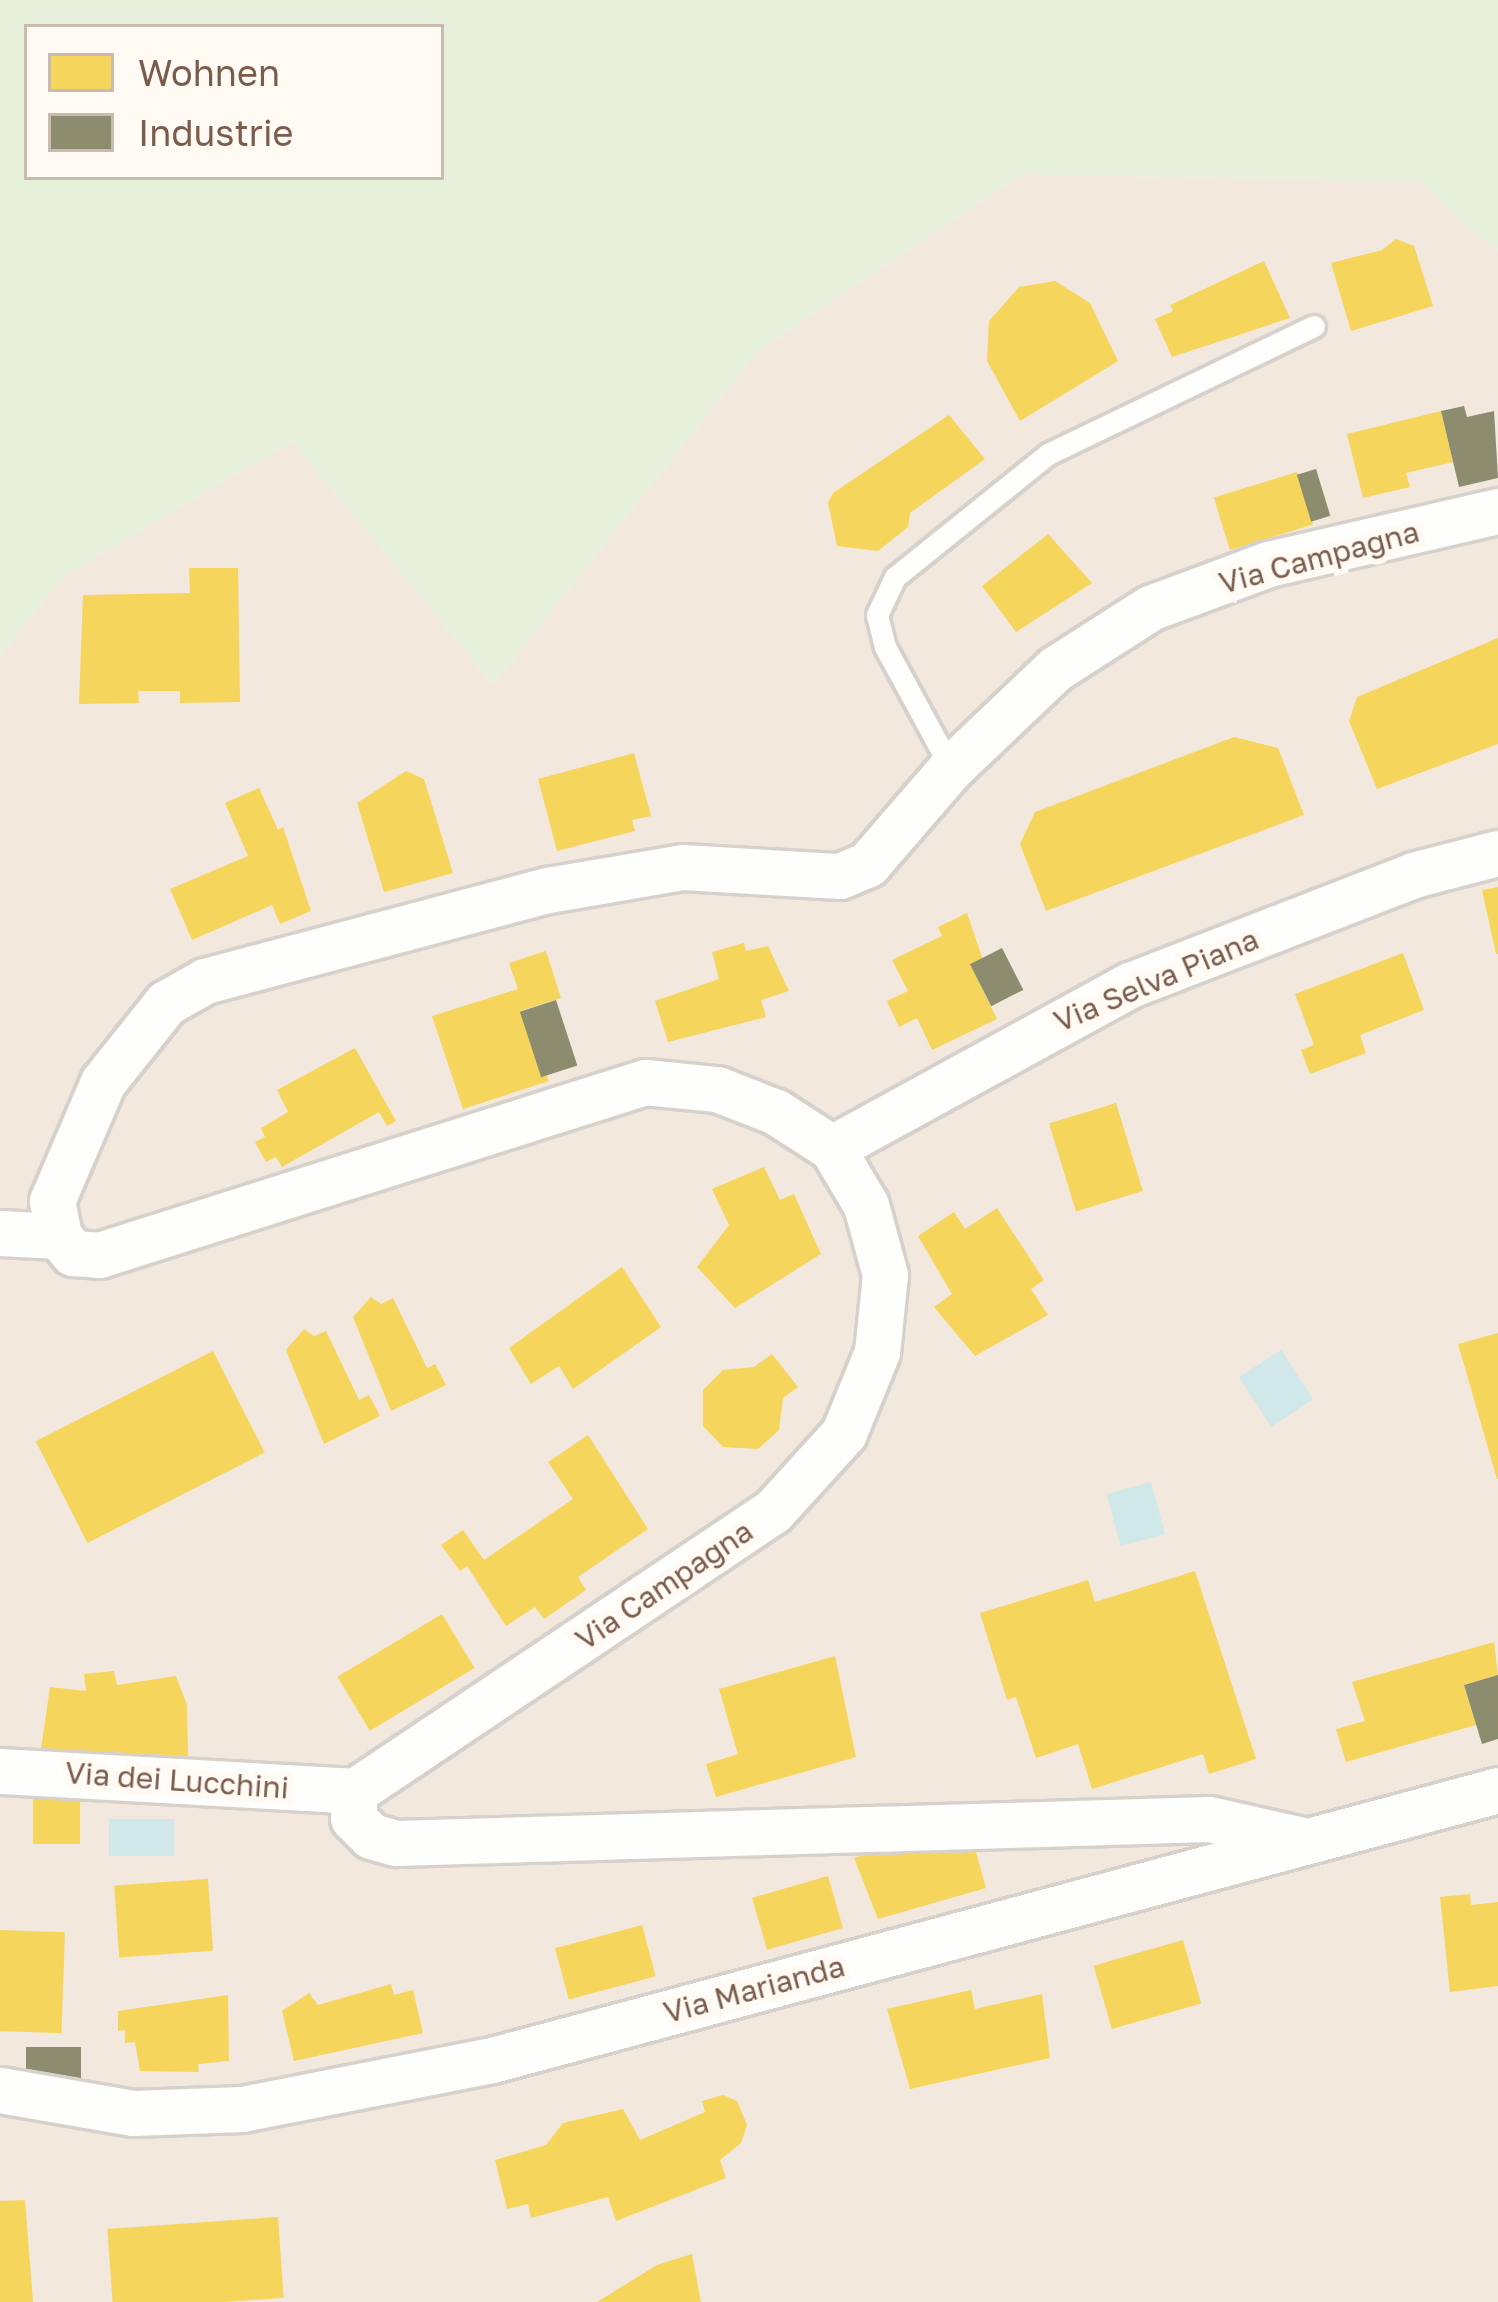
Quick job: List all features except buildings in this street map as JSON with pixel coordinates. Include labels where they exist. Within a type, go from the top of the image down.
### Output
[{"type":"street","name":"Via Campagna","points":[[355,1791],[773,1511],[844,1433],[877,1352],[885,1275],[866,1205],[832,1148],[776,1112],[717,1089],[645,1082],[99,1256],[73,1253],[59,1236],[52,1202],[103,1082],[166,1003],[205,981],[548,890],[682,867],[840,876],[868,864],[951,768],[1055,669],[1150,608],[1268,564],[1498,511]]},
{"type":"street","name":"Via Selva Piana","points":[[832,1148],[1130,985],[1413,875],[1498,853]]},
{"type":"street","name":"Via Campagna","points":[[0,1233],[59,1236]]},
{"type":"street","name":"Via dei Lucchini","points":[[0,1772],[355,1791]]},
{"type":"street","name":"Via Marianda","points":[[0,2090],[133,2113],[242,2110],[491,2060],[1498,1790]]},
{"type":"street","points":[[355,1791],[353,1818],[371,1836],[396,1843],[1209,1819],[1307,1840]]},
{"type":"lane","points":[[951,768],[885,647],[877,615],[895,577],[1048,454],[1314,326]]},
{"type":"shaded area","points":[[1023,174],[1420,182],[1498,252],[1498,2302],[0,2302],[0,656],[64,576],[292,441],[493,685],[757,352]]},
{"type":"green space","points":[[0,0],[1498,0],[1498,252],[1419,182],[1023,174],[757,352],[493,685],[292,441],[64,576],[0,656]]},
{"type":"water","points":[[1281,1350],[1313,1399],[1271,1427],[1239,1377]]},
{"type":"water","points":[[1151,1482],[1165,1534],[1121,1546],[1107,1494]]},
{"type":"water","points":[[109,1819],[174,1819],[174,1856],[109,1856]]}]
